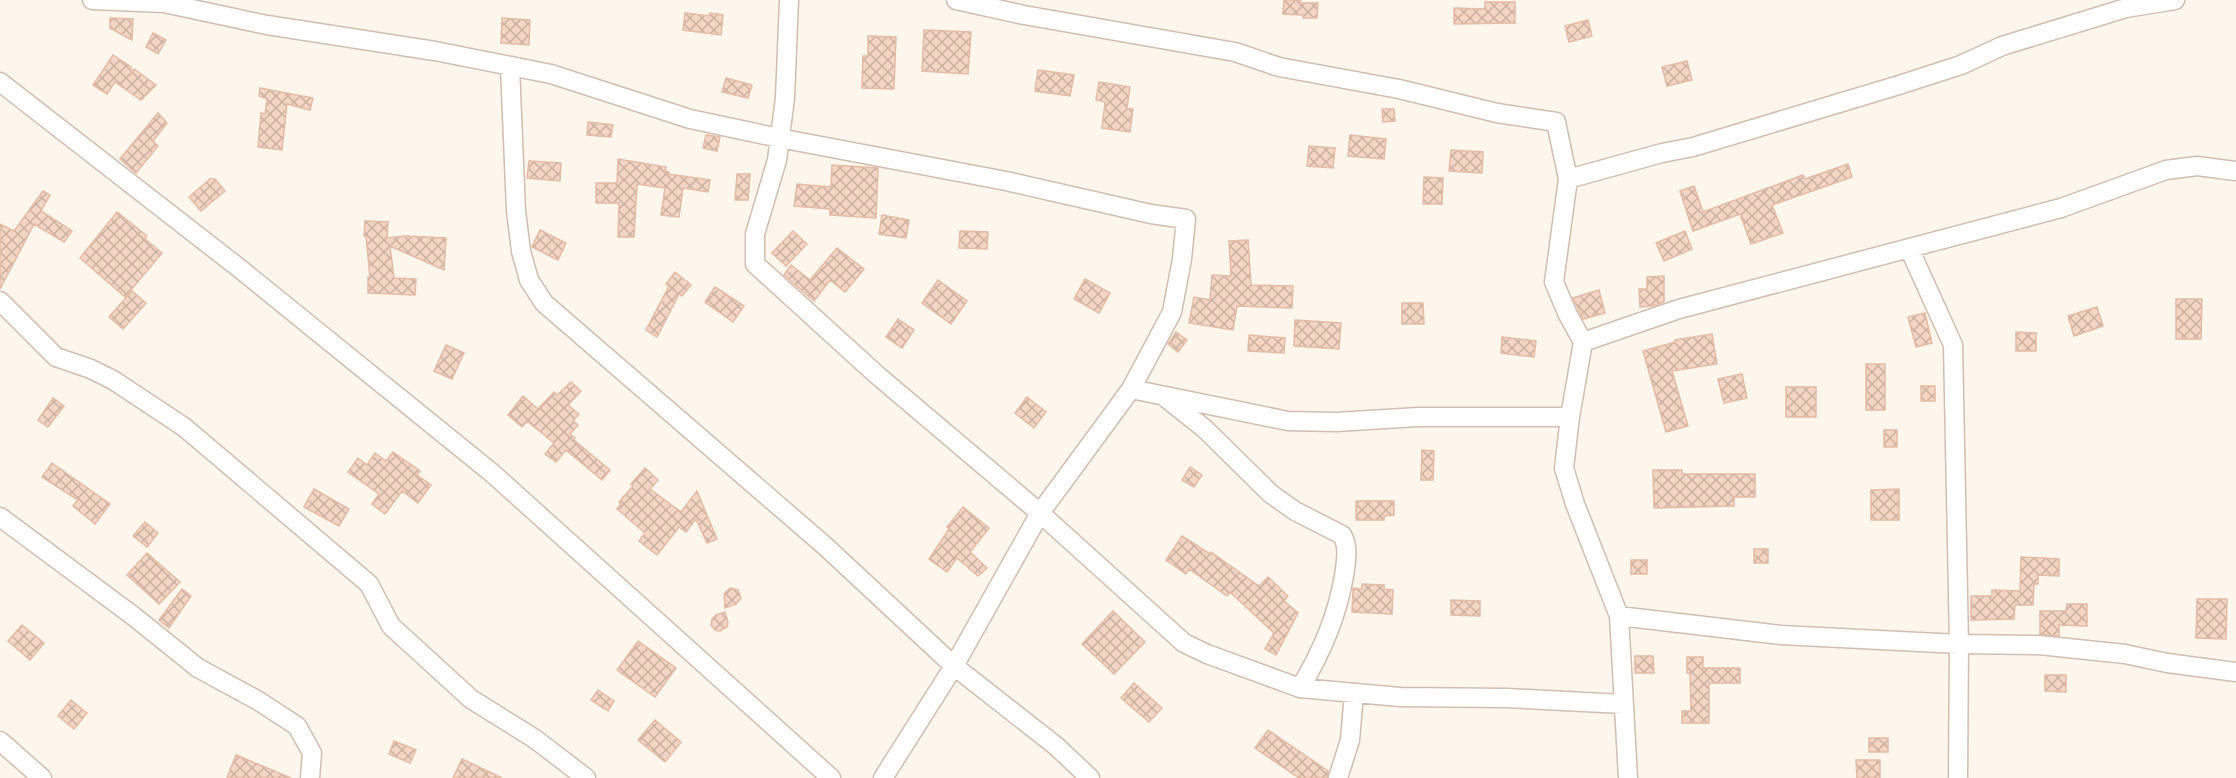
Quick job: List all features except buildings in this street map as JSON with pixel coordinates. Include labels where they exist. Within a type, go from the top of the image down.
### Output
[{"type":"street","points":[[92,0],[164,3],[267,25],[435,51],[551,74],[690,119],[1006,181],[1130,210],[1186,219],[1182,259],[1172,312],[1131,389],[1040,513],[954,666],[883,778]]},
{"type":"street","points":[[789,0],[785,98],[777,160],[755,234],[755,264],[877,375],[1040,513],[1184,643],[1207,654],[1300,687],[1418,698],[1507,698],[1623,704]]},
{"type":"street","points":[[956,0],[1023,15],[1235,52],[1279,67],[1399,89],[1497,113],[1556,122],[1568,179],[1554,282],[1582,342],[1564,468],[1575,504],[1619,616],[1628,778]]},
{"type":"street","points":[[1568,179],[1662,153],[1693,147],[1899,85],[1961,64],[2002,46],[2126,8],[2175,0]]},
{"type":"street","points":[[510,67],[516,211],[521,250],[530,280],[544,303],[825,546],[954,666],[1056,746],[1090,778]]},
{"type":"street","points":[[0,82],[239,268],[492,473],[831,778]]},
{"type":"street","points":[[1582,342],[1679,309],[2061,207],[2166,170],[2197,166],[2236,171]]},
{"type":"street","points":[[1909,248],[1953,345],[1959,644],[1958,778]]},
{"type":"street","points":[[0,301],[56,357],[91,369],[113,380],[184,427],[369,584],[391,626],[471,699],[535,739],[586,778]]},
{"type":"street","points":[[1131,389],[1288,421],[1336,422],[1418,417],[1570,417]]},
{"type":"street","points":[[1161,395],[1205,429],[1271,494],[1295,511],[1342,535],[1346,541],[1346,564],[1336,614],[1315,663],[1300,687]]},
{"type":"street","points":[[0,517],[132,615],[198,668],[257,700],[297,726],[312,753],[310,778]]},
{"type":"street","points":[[1619,616],[1781,635],[2050,646],[2125,654],[2167,663],[2236,672]]},
{"type":"street","points":[[1338,778],[1350,740],[1354,693]]},
{"type":"street","points":[[0,741],[42,778]]}]
